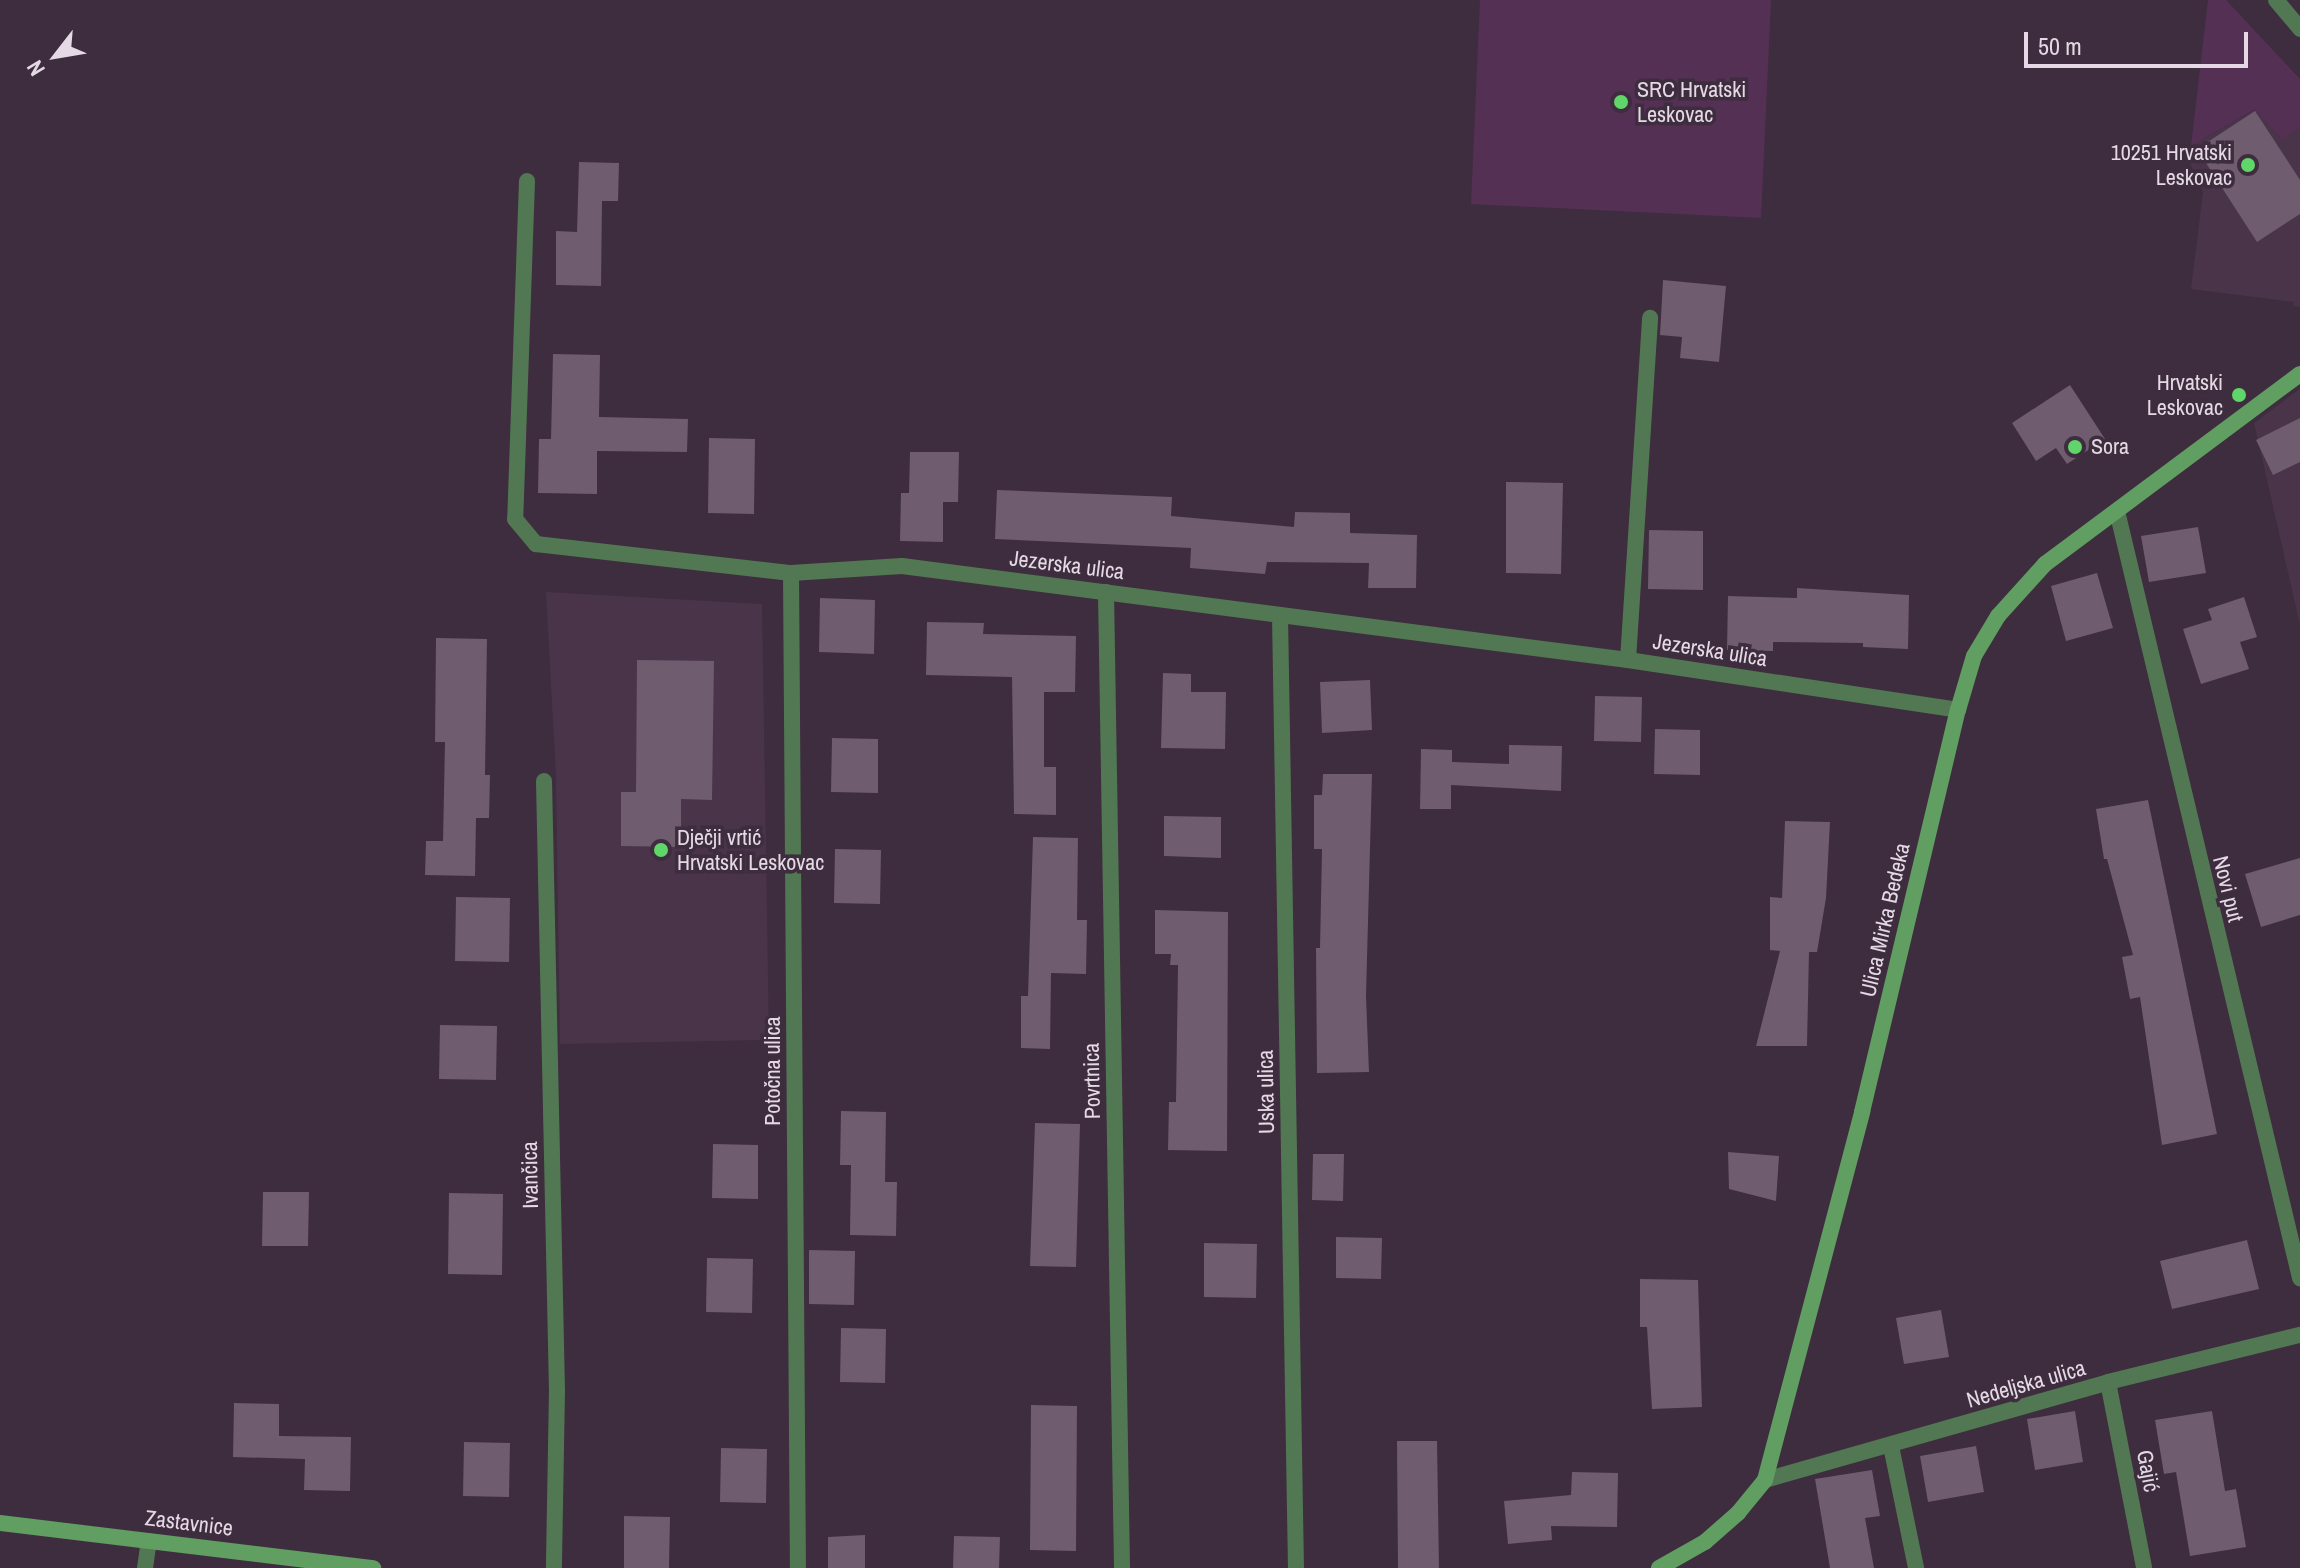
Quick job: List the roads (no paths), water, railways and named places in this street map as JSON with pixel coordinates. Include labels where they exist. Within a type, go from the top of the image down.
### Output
[{"type":"main road","name":"Ulica Mirka Bedeka","points":[[1659,1568],[1705,1542],[1738,1513],[1765,1480],[1862,1112],[1958,710],[1974,656],[1998,616],[2045,564],[2300,374]]},
{"type":"main road","name":"Zastavnice","points":[[0,1523],[373,1568]]},
{"type":"street","points":[[2276,0],[2300,29]]},
{"type":"street","name":"Jezerska ulica","points":[[527,181],[515,519],[536,544],[791,573],[902,566],[1628,660],[1958,710]]},
{"type":"street","points":[[1628,660],[1650,318]]},
{"type":"street","name":"Novi put","points":[[2117,511],[2300,1278]]},
{"type":"street","name":"Potočna ulica","points":[[791,573],[798,1568]]},
{"type":"street","name":"Povrtnica","points":[[1106,592],[1122,1568]]},
{"type":"street","name":"Uska ulica","points":[[1280,615],[1296,1568]]},
{"type":"street","name":"Ivančica","points":[[544,781],[557,1390],[554,1568]]},
{"type":"street","name":"Nedeljska ulica","points":[[1765,1480],[2108,1382],[2300,1335]]},
{"type":"street","name":"Gajić","points":[[2108,1382],[2144,1568]]},
{"type":"street","points":[[1891,1446],[1916,1568]]},
{"type":"street","points":[[145,1568],[149,1541]]},
{"type":"place","name":"SRC Hrvatski Leskovac","points":[[1621,102]]},
{"type":"place","name":"10251 Hrvatski Leskovac","points":[[2248,165]]},
{"type":"place","name":"Hrvatski Leskovac","points":[[2239,395]]},
{"type":"place","name":"Sora","points":[[2075,447]]},
{"type":"place","name":"Dječji vrtić Hrvatski Leskovac","points":[[661,850]]}]
